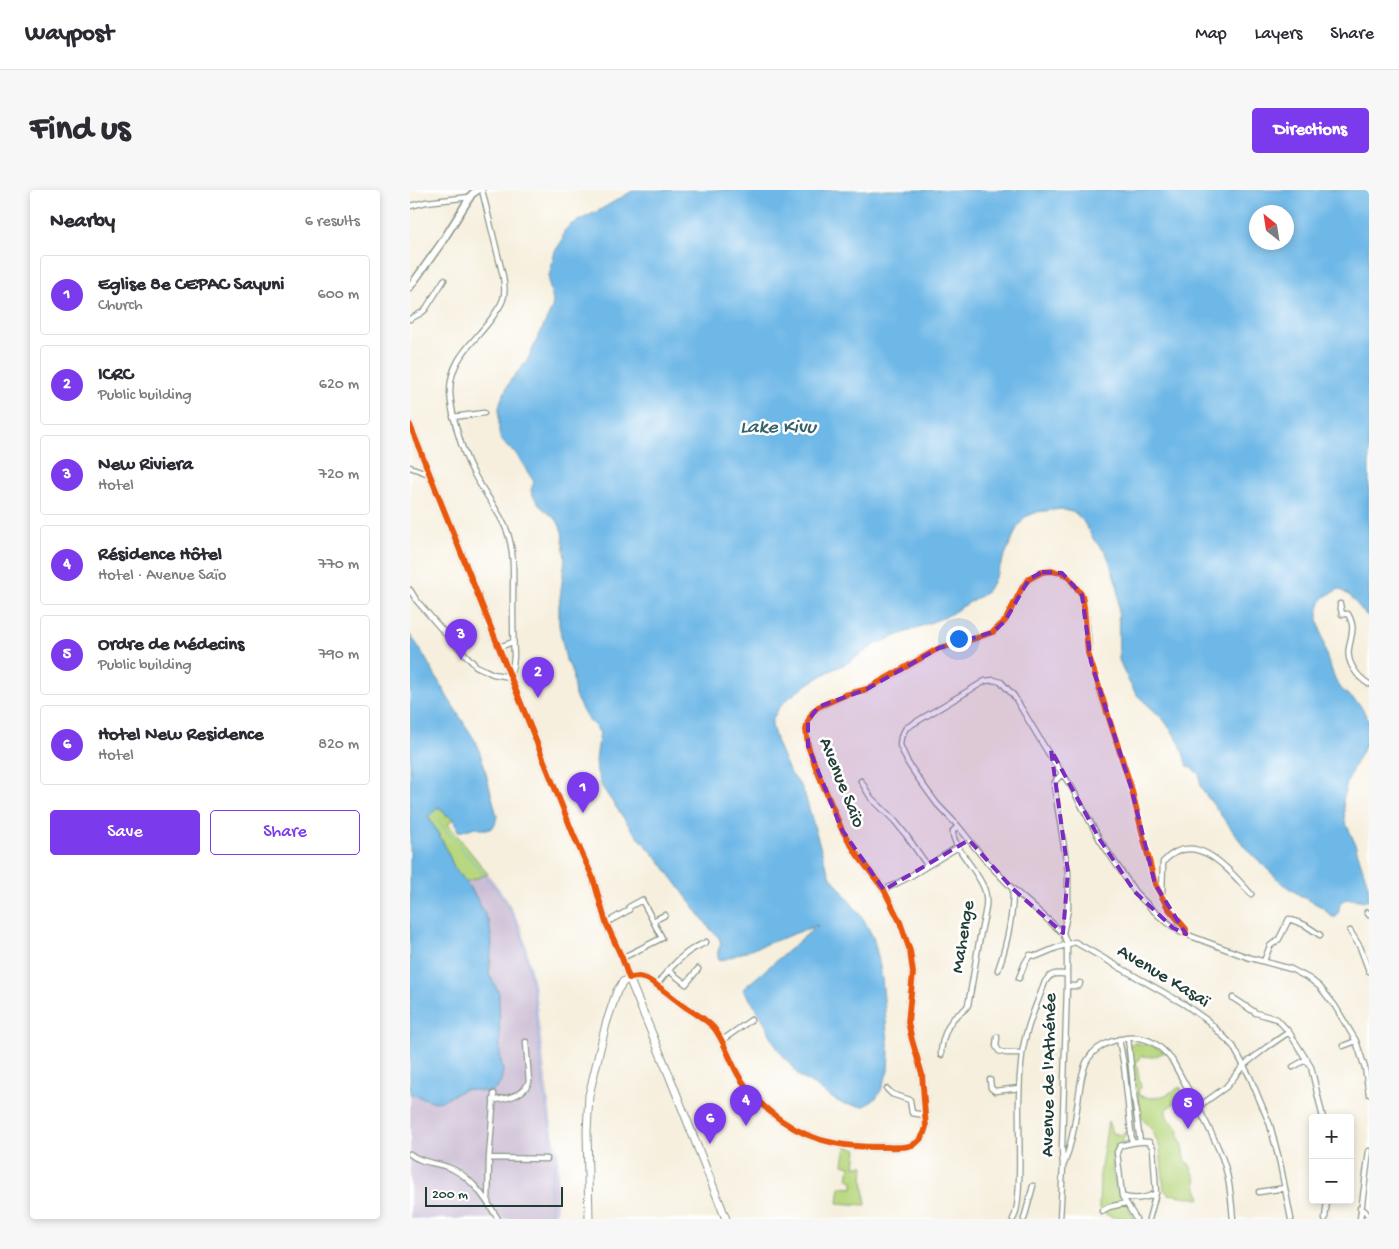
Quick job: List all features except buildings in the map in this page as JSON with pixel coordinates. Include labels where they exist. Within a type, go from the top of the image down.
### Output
[{"type":"main road","points":[[589,1219],[587,1131],[590,1095],[604,1032],[615,997],[623,982],[629,978],[726,1219]]},
{"type":"street","points":[[482,190],[503,276],[503,299],[480,334],[462,353],[453,370],[450,392],[454,417],[472,472],[499,515],[511,545],[513,665],[510,677]]},
{"type":"street","points":[[410,206],[473,193]]},
{"type":"street","points":[[410,287],[473,193]]},
{"type":"street","points":[[410,319],[425,310],[444,280]]},
{"type":"street","points":[[454,417],[484,413]]},
{"type":"street","points":[[410,425],[574,836],[593,878],[606,923],[629,978]]},
{"type":"street","points":[[410,467],[429,474]]},
{"type":"street","name":"Avenue Saïo","points":[[629,978],[639,977],[646,979],[705,1019],[721,1040],[738,1075],[752,1096],[782,1121],[799,1131],[834,1143],[865,1147],[894,1148],[911,1146],[919,1142],[924,1136],[926,1127],[922,1074],[908,1022],[912,972],[910,951],[900,922],[884,890],[848,840],[816,768],[806,738],[806,730],[812,713],[818,708],[845,695],[867,689],[939,648],[993,632],[1005,621],[1023,586],[1029,579],[1042,572],[1050,571],[1062,573],[1069,578],[1082,595],[1090,662],[1131,787],[1155,884],[1168,908],[1186,929],[1186,934]]},
{"type":"street","points":[[410,590],[443,631],[476,666],[493,674],[510,677]]},
{"type":"street","points":[[1340,604],[1342,614],[1348,614],[1353,627],[1348,655],[1354,670],[1369,684]]},
{"type":"street","points":[[499,647],[513,642]]},
{"type":"street","points":[[1062,774],[1054,784],[1068,872],[1068,910],[1063,933],[1013,889],[986,861],[958,826],[937,804],[913,770],[900,745],[906,728],[985,681],[994,680],[1001,682],[1008,688],[1071,786],[1100,840],[1135,892],[1146,904],[1180,932],[1229,951],[1291,969],[1301,973],[1320,987],[1335,1006],[1356,1041],[1365,1068],[1369,1094]]},
{"type":"street","points":[[861,781],[871,798],[894,820],[927,865]]},
{"type":"street","points":[[884,890],[958,847],[952,834],[958,826]]},
{"type":"street","name":"Mahenge","points":[[941,1055],[942,1044],[950,1024],[967,1008],[986,910],[986,892],[983,884],[958,847]]},
{"type":"street","points":[[1162,898],[1163,862],[1176,851],[1188,849],[1205,852],[1214,858],[1251,894]]},
{"type":"street","points":[[998,970],[1011,920],[1013,889]]},
{"type":"street","points":[[606,923],[642,900],[662,938],[622,958]]},
{"type":"street","points":[[653,922],[665,915]]},
{"type":"street","points":[[1264,961],[1270,946],[1279,939],[1289,919],[1306,925],[1320,935]]},
{"type":"street","points":[[1350,931],[1360,947],[1369,971]]},
{"type":"street","name":"Avenue de l'Athénée","points":[[1060,1219],[1064,1166],[1062,1148],[1068,944],[1063,933]]},
{"type":"street","points":[[657,985],[668,970],[693,948],[706,942]]},
{"type":"street","name":"Avenue Kasaï","points":[[1068,944],[1075,942],[1081,945],[1184,1004],[1208,1021],[1233,1046],[1244,1065],[1270,1125],[1291,1219]]},
{"type":"street","points":[[1020,978],[1030,955],[1037,956],[1068,944]]},
{"type":"street","points":[[668,970],[686,984],[698,969]]},
{"type":"street","points":[[1015,1218],[1018,1195],[1019,1088],[1022,1053],[1028,1025],[1045,982],[1052,974],[1067,974]]},
{"type":"street","points":[[1067,986],[1079,986],[1080,983]]},
{"type":"street","points":[[1233,998],[1256,1013],[1277,1019],[1289,1032],[1311,1066],[1322,1114]]},
{"type":"street","points":[[721,1040],[751,1020]]},
{"type":"street","points":[[1198,1107],[1226,1086],[1244,1065],[1289,1032]]},
{"type":"street","points":[[997,1037],[996,1046],[999,1051],[1022,1053]]},
{"type":"street","points":[[1064,1166],[1071,1143],[1086,1063],[1096,1050],[1103,1045],[1128,1038],[1142,1038],[1166,1052],[1198,1107],[1220,1152],[1228,1178],[1232,1202],[1232,1219]]},
{"type":"street","points":[[1128,1038],[1140,1142]]},
{"type":"street","points":[[1119,1040],[1128,1096],[1132,1142]]},
{"type":"street","points":[[1343,1046],[1356,1041]]},
{"type":"street","points":[[493,1100],[522,1093],[527,1088],[529,1082],[526,1042]]},
{"type":"street","points":[[1293,1066],[1307,1059]]},
{"type":"street","points":[[1124,1066],[1131,1064]]},
{"type":"street","points":[[990,1080],[991,1088],[995,1090],[1019,1088]]},
{"type":"street","points":[[887,1088],[892,1094],[910,1100],[912,1112],[925,1115]]},
{"type":"street","points":[[488,1203],[494,1094]]},
{"type":"street","points":[[1128,1096],[1134,1095]]},
{"type":"street","points":[[1136,1219],[1122,1196],[1117,1152],[1120,1146],[1132,1142],[1149,1142],[1153,1148],[1156,1193],[1149,1219]]},
{"type":"street","points":[[1360,1219],[1369,1151]]},
{"type":"street","points":[[410,1154],[415,1159],[446,1166],[464,1175],[488,1203],[498,1219]]},
{"type":"street","points":[[489,1158],[547,1159]]},
{"type":"street","points":[[1024,1219],[1034,1186]]},
{"type":"street","points":[[1259,1192],[1285,1188]]},
{"type":"street","points":[[1122,1196],[1129,1198],[1150,1197],[1156,1193]]},
{"type":"street","points":[[1102,1211],[1105,1208],[1126,1203]]},
{"type":"street","points":[[1326,1219],[1327,1204]]},
{"type":"street","points":[[1360,1208],[1369,1217]]},
{"type":"highlighted area","points":[[1042,572],[1062,573],[1082,595],[1091,662],[1131,787],[1155,884],[1186,934],[1173,928],[1135,892],[1100,840],[1051,750],[1068,872],[1063,933],[1013,889],[969,840],[884,890],[842,830],[808,746],[808,721],[818,707],[867,689],[939,648],[993,632],[1005,621],[1029,579]]},
{"type":"shaded area","points":[[488,874],[506,898],[521,926],[535,989],[553,1135],[559,1155],[556,1219],[410,1219],[410,1094],[430,1101],[441,1101],[465,1089],[489,1092],[497,1088],[501,1081],[499,993],[489,974],[492,943],[489,922],[466,882]]},
{"type":"green space","points":[[439,807],[445,814],[454,819],[448,824],[488,874],[466,882],[454,867],[444,844],[428,816]]},
{"type":"green space","points":[[1133,1043],[1148,1044],[1165,1052],[1153,1057],[1141,1056],[1136,1063],[1141,1088],[1138,1091],[1139,1095],[1156,1098],[1180,1087],[1185,1096],[1166,1109],[1166,1113],[1168,1119],[1178,1129],[1186,1162],[1190,1165],[1196,1180],[1200,1199],[1169,1194],[1164,1190],[1160,1148],[1151,1127],[1142,1119],[1125,1047]]},
{"type":"green space","points":[[1108,1121],[1112,1133],[1122,1135],[1129,1128],[1121,1143],[1115,1149],[1113,1172],[1116,1189],[1135,1219],[1116,1218],[1107,1215],[1099,1209],[1100,1173]]},
{"type":"green space","points":[[846,1146],[857,1149],[855,1166],[864,1166],[863,1179],[866,1205],[838,1203],[840,1187],[853,1188],[853,1181],[848,1179],[850,1166],[843,1164]]},
{"type":"water","name":"Lake Kivu","points":[[634,190],[1369,190],[1369,617],[1350,596],[1339,589],[1322,600],[1318,612],[1327,658],[1336,681],[1342,690],[1360,705],[1369,721],[1369,738],[1353,768],[1343,801],[1345,821],[1354,841],[1368,885],[1368,900],[1344,900],[1340,904],[1336,917],[1332,917],[1322,907],[1283,884],[1244,846],[1201,787],[1199,774],[1187,765],[1180,744],[1173,733],[1163,719],[1136,694],[1129,682],[1119,660],[1118,588],[1106,553],[1094,540],[1083,521],[1075,513],[1061,509],[1037,512],[1025,517],[1017,528],[992,584],[985,593],[947,616],[873,646],[849,662],[811,682],[786,700],[772,720],[777,743],[789,771],[801,786],[805,795],[831,877],[864,920],[873,937],[882,978],[889,1053],[888,1071],[881,1090],[877,1097],[865,1106],[843,1104],[800,1077],[777,1048],[760,1014],[743,989],[818,925],[720,961],[718,950],[721,944],[719,938],[659,860],[632,830],[602,787],[597,772],[596,760],[600,733],[586,717],[575,696],[572,671],[566,660],[559,625],[559,606],[565,559],[562,531],[557,520],[540,506],[532,494],[531,490],[534,482],[515,452],[507,447],[499,433],[499,408],[501,400],[510,381],[527,361],[552,308],[553,301],[549,276],[555,251],[562,241],[564,231],[570,225]]},
{"type":"water","points":[[410,635],[476,742],[497,816],[495,825],[490,829],[475,827],[458,831],[454,819],[445,814],[439,807],[428,816],[444,844],[454,867],[476,897],[489,922],[492,943],[489,974],[499,993],[500,1057],[503,1070],[501,1081],[497,1088],[489,1092],[465,1089],[435,1102],[410,1094]]},
{"type":"waterway","points":[[431,813],[496,889],[511,911],[522,937],[533,990],[544,1090],[556,1160],[550,1185],[551,1219]]},
{"type":"cycle path","points":[[410,425],[574,836],[593,878],[606,923],[629,978],[639,977],[647,979],[711,1025],[718,1034],[736,1072],[749,1090],[769,1111],[793,1128],[820,1140],[841,1144],[906,1147],[916,1143],[924,1134],[926,1127],[922,1074],[908,1022],[913,973],[910,951],[900,922],[884,890],[858,856],[842,830],[808,746],[806,730],[808,721],[818,707],[845,695],[867,689],[939,648],[965,642],[993,632],[1005,621],[1023,586],[1029,579],[1042,572],[1062,573],[1069,578],[1082,595],[1088,653],[1131,787],[1155,884],[1168,908],[1186,929],[1186,934]]},
{"type":"place","name":"New Riviera","points":[[461,660]]},
{"type":"place","name":"ICRC","points":[[538,698]]},
{"type":"place","name":"Eglise 8e CEPAC Sayuni","points":[[583,813]]},
{"type":"place","name":"Résidence Hôtel","points":[[746,1126]]},
{"type":"place","name":"Ordre de Médecins","points":[[1188,1129]]},
{"type":"place","name":"Hotel New Residence","points":[[710,1144]]}]
